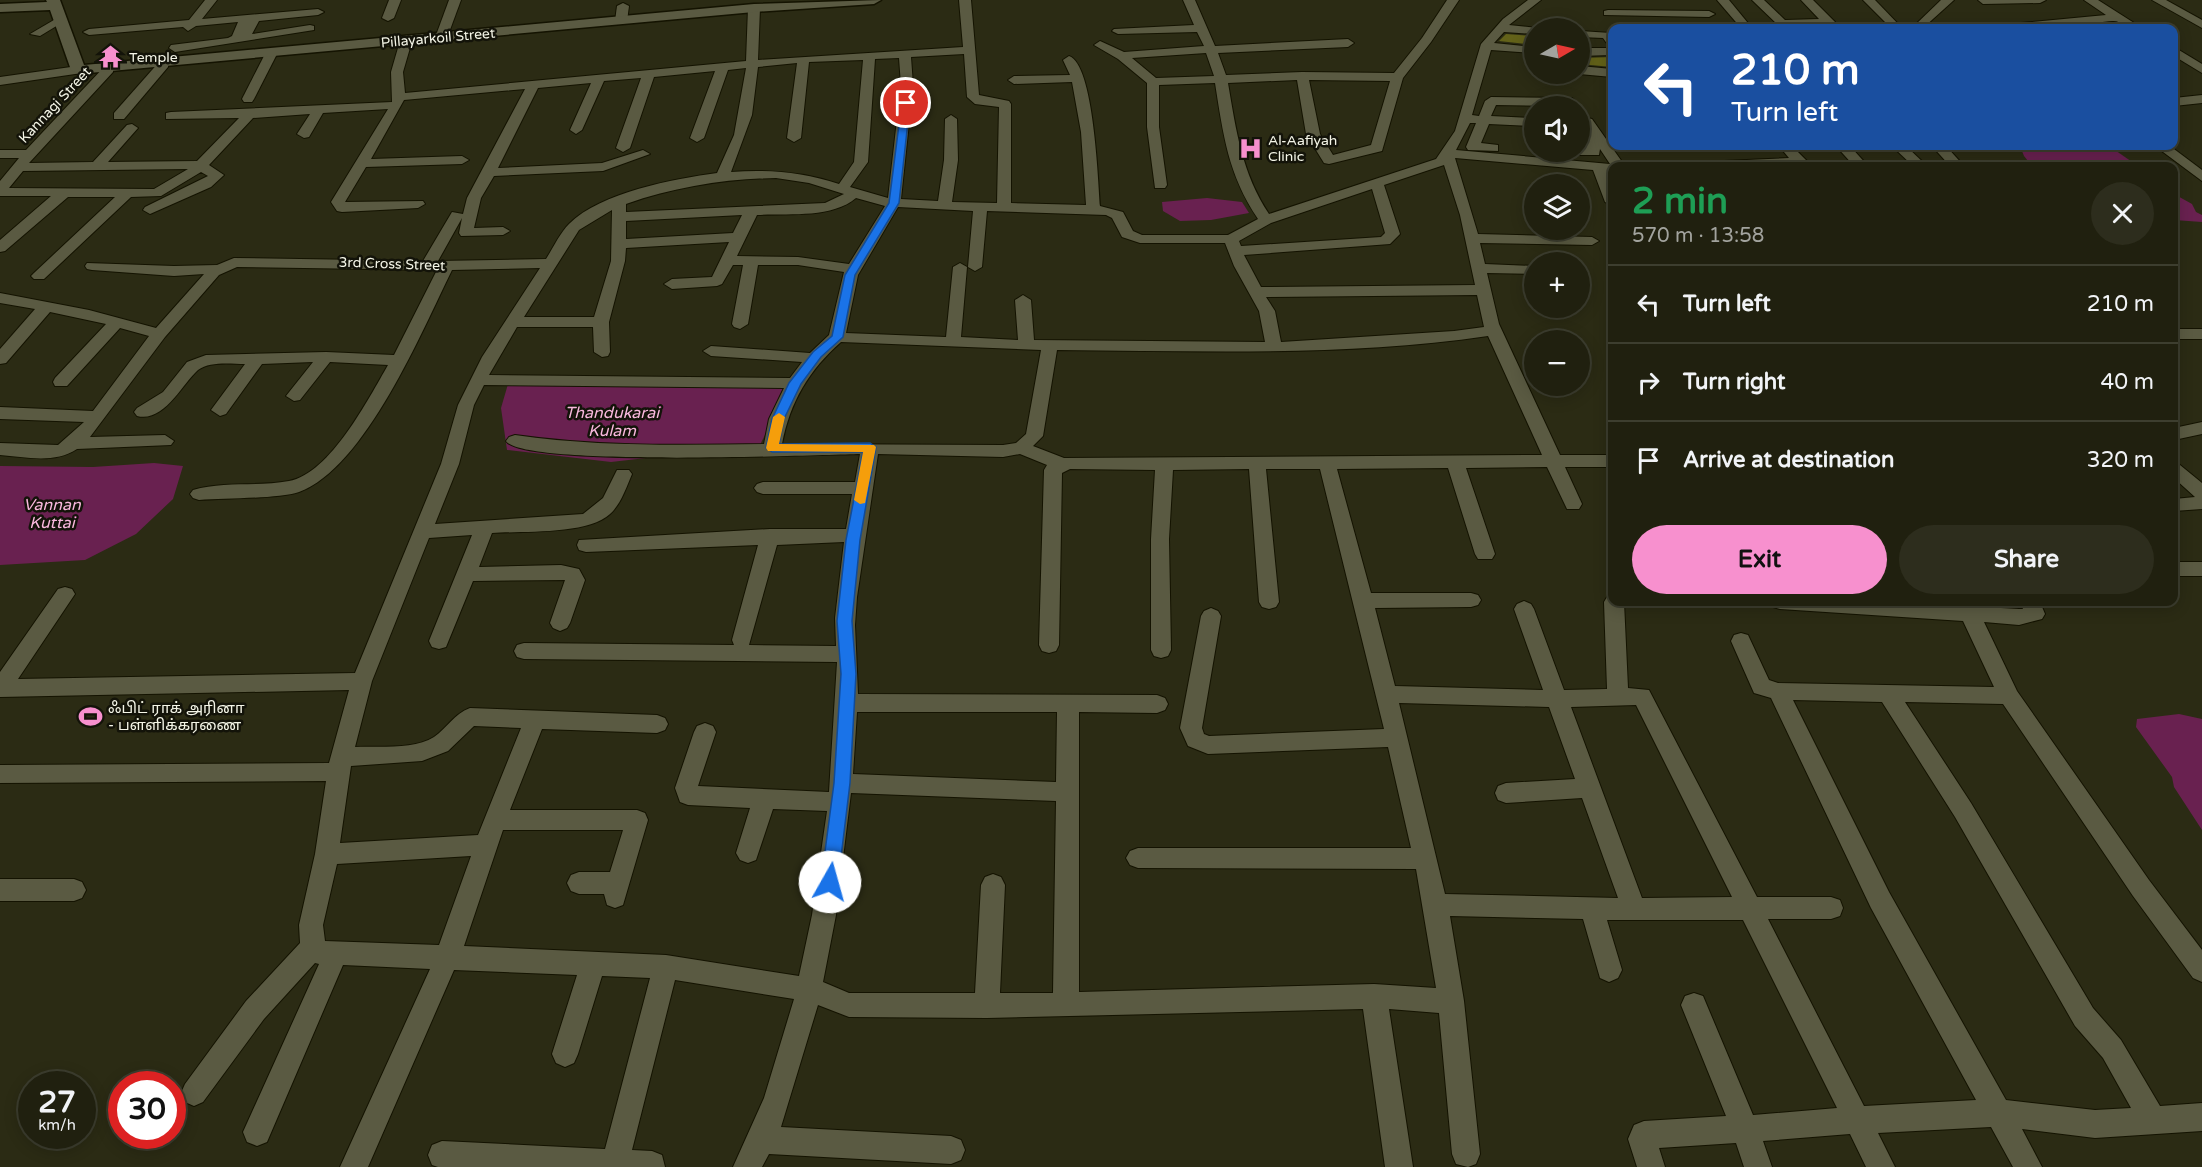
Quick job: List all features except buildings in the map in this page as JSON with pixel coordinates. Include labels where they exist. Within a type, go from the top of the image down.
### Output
[{"type":"street","points":[[173,54],[192,23],[211,0]]},
{"type":"street","points":[[248,20],[243,39],[310,29],[326,0]]},
{"type":"street","points":[[388,18],[395,0]]},
{"type":"street","points":[[441,38],[455,0]]},
{"type":"street","name":"Pillayarkoil Street","points":[[78,70],[109,69],[173,54],[271,54],[754,8],[874,0]]},
{"type":"street","points":[[965,0],[973,97],[979,101],[1005,104],[1004,206]]},
{"type":"street","points":[[1189,0],[1212,50],[1221,78],[1229,135],[1255,203],[1266,220]]},
{"type":"street","points":[[1302,76],[1313,134],[1329,160],[1377,148],[1397,77],[1427,40],[1453,0]]},
{"type":"street","points":[[1473,147],[1474,119],[1486,46],[1501,28],[1535,0]]},
{"type":"street","points":[[1599,0],[1615,24]]},
{"type":"street","points":[[1723,0],[1744,24]]},
{"type":"street","points":[[1758,0],[1783,24]]},
{"type":"street","points":[[1807,0],[1829,22],[1822,24]]},
{"type":"street","points":[[1869,0],[1893,24]]},
{"type":"street","points":[[1921,24],[1948,0]]},
{"type":"street","points":[[1982,0],[2040,0]]},
{"type":"street","points":[[1982,0],[2008,24]]},
{"type":"street","points":[[2090,0],[2129,24]]},
{"type":"street","points":[[2158,0],[2202,25]]},
{"type":"street","points":[[0,8],[53,3],[78,70],[0,81]]},
{"type":"street","points":[[621,21],[623,6]]},
{"type":"street","points":[[723,176],[737,150],[744,129],[753,65],[754,8]]},
{"type":"street","points":[[119,116],[198,28],[318,12]]},
{"type":"street","points":[[1608,13],[1709,14]]},
{"type":"street","points":[[2066,24],[2118,17]]},
{"type":"street","points":[[36,34],[59,20]]},
{"type":"street","points":[[90,32],[248,20]]},
{"type":"street","points":[[173,54],[231,41],[237,38],[248,20]]},
{"type":"street","points":[[1118,31],[1200,28]]},
{"type":"street","points":[[1501,28],[1524,30]]},
{"type":"street","points":[[1590,34],[1608,37]]},
{"type":"street","points":[[406,41],[397,72],[398,101],[364,163],[338,202],[339,206],[347,208],[418,204]]},
{"type":"street","points":[[1122,57],[1157,52],[1348,44]]},
{"type":"street","points":[[1100,45],[1122,57],[1153,82],[1302,76],[1397,77]]},
{"type":"street","points":[[1486,46],[1524,49]]},
{"type":"street","points":[[176,116],[320,109],[803,59],[970,50]]},
{"type":"street","points":[[1590,52],[1608,52]]},
{"type":"street","points":[[248,99],[271,54]]},
{"type":"street","points":[[772,448],[778,419],[795,383],[814,358],[837,337],[846,290],[854,269],[894,203],[907,86],[905,54]]},
{"type":"street","points":[[2178,54],[2202,69]]},
{"type":"street","points":[[619,210],[752,210],[826,207],[843,202],[861,162],[869,56]]},
{"type":"street","points":[[794,138],[803,59]]},
{"type":"street","points":[[1069,60],[1076,78],[1089,148],[1094,210]]},
{"type":"street","name":"Kannagi Street","points":[[0,191],[30,154],[109,69]]},
{"type":"street","points":[[697,138],[722,69]]},
{"type":"street","points":[[1590,71],[1608,73]]},
{"type":"street","points":[[623,148],[648,75]]},
{"type":"street","points":[[1014,80],[1076,78]]},
{"type":"street","points":[[576,130],[598,80]]},
{"type":"street","points":[[1153,82],[1153,127],[1160,185]]},
{"type":"street","points":[[503,231],[466,233],[474,198],[533,86]]},
{"type":"street","points":[[2186,89],[2202,87]]},
{"type":"street","points":[[2178,102],[2202,99]]},
{"type":"street","points":[[1233,245],[1266,220],[1441,162],[1491,100],[1524,101]]},
{"type":"street","points":[[304,134],[320,109]]},
{"type":"street","points":[[0,191],[126,194],[165,190],[220,147],[249,114]]},
{"type":"street","points":[[944,205],[951,160],[951,119]]},
{"type":"street","points":[[1474,119],[1524,122]]},
{"type":"street","points":[[96,166],[132,128]]},
{"type":"street","points":[[1590,131],[1615,162]]},
{"type":"street","points":[[1590,142],[1594,152],[1590,152]]},
{"type":"street","points":[[1450,149],[1473,147],[1524,150]]},
{"type":"street","points":[[1450,149],[1606,168]]},
{"type":"street","points":[[1450,149],[1494,330],[1573,504]]},
{"type":"street","points":[[1789,150],[1801,162]]},
{"type":"street","points":[[1847,150],[1857,162]]},
{"type":"street","points":[[1903,150],[1916,162]]},
{"type":"street","points":[[1943,150],[1953,162]]},
{"type":"street","points":[[2167,150],[2202,177]]},
{"type":"street","points":[[0,154],[30,154]]},
{"type":"street","points":[[489,172],[603,167],[643,154]]},
{"type":"street","points":[[364,163],[462,160]]},
{"type":"street","points":[[19,167],[199,165],[217,175],[206,184],[150,210]]},
{"type":"street","points":[[257,1132],[325,950],[311,925],[327,854],[340,764],[362,681],[450,464],[466,405],[490,357],[512,322],[574,227],[583,219],[619,210],[679,183],[723,176],[799,177],[894,203],[1094,210],[1115,213],[1127,234],[1135,238],[1233,245],[1385,241],[1393,234],[1377,184]]},
{"type":"street","points":[[0,248],[65,192]]},
{"type":"street","points":[[39,276],[126,194]]},
{"type":"street","points":[[953,343],[980,206]]},
{"type":"street","points":[[602,352],[601,322],[618,261],[619,210]]},
{"type":"street","points":[[672,284],[717,281],[752,210]]},
{"type":"street","points":[[428,266],[457,214]]},
{"type":"street","points":[[618,244],[740,237]]},
{"type":"street","points":[[1472,238],[1592,241]]},
{"type":"street","points":[[1233,245],[1267,311],[1274,347]]},
{"type":"street","points":[[729,260],[798,261],[854,269]]},
{"type":"street","points":[[740,324],[751,260]]},
{"type":"street","name":"3rd Cross Street","points":[[218,269],[234,262],[447,267],[550,263]]},
{"type":"street","points":[[92,267],[174,271],[218,269]]},
{"type":"street","points":[[199,494],[294,487],[311,481],[360,427],[447,267]]},
{"type":"street","points":[[1479,268],[1524,270]]},
{"type":"street","points":[[0,449],[51,451],[62,450],[74,443],[97,417],[159,334],[218,269]]},
{"type":"street","points":[[1256,292],[1484,290]]},
{"type":"street","points":[[0,298],[89,315],[115,324],[159,334]]},
{"type":"street","points":[[1023,300],[1026,345]]},
{"type":"street","points":[[0,360],[47,306]]},
{"type":"street","points":[[512,322],[601,322]]},
{"type":"street","points":[[61,382],[115,324]]},
{"type":"street","points":[[837,337],[1026,345],[1274,347],[1454,336],[1494,330]]},
{"type":"street","points":[[2178,332],[2202,334]]},
{"type":"street","points":[[1021,448],[1034,436],[1050,345]]},
{"type":"street","points":[[711,351],[814,358]]},
{"type":"street","points":[[143,412],[169,396],[193,366],[200,362],[326,357],[398,360]]},
{"type":"street","points":[[294,396],[326,357]]},
{"type":"street","points":[[220,410],[257,359]]},
{"type":"street","points":[[480,380],[795,383]]},
{"type":"street","points":[[0,413],[97,417]]},
{"type":"street","points":[[2178,433],[2202,428]]},
{"type":"street","points":[[74,443],[165,441]]},
{"type":"street","points":[[515,441],[570,449],[635,452],[870,447],[1003,451],[1021,448],[1061,464],[1608,461]]},
{"type":"street","points":[[747,1167],[770,1124],[811,990],[841,793],[847,703],[844,621],[854,535],[870,447]]},
{"type":"street","points":[[1327,463],[1364,602],[1436,905],[1451,1001],[1466,1154]]},
{"type":"street","points":[[1455,463],[1485,554]]},
{"type":"street","points":[[1049,645],[1051,474],[1061,464]]},
{"type":"street","points":[[1161,650],[1160,539],[1164,464]]},
{"type":"street","points":[[1257,464],[1269,602]]},
{"type":"street","points":[[421,532],[584,520],[597,516],[609,507],[623,474]]},
{"type":"street","points":[[2178,474],[2202,493]]},
{"type":"street","points":[[763,488],[862,488]]},
{"type":"street","points":[[2178,504],[2202,503]]},
{"type":"street","points":[[439,641],[485,527]]},
{"type":"street","points":[[586,545],[770,536],[854,535]]},
{"type":"street","points":[[742,640],[770,536]]},
{"type":"street","points":[[2178,569],[2202,569]]},
{"type":"street","points":[[466,574],[561,572],[572,574],[575,580],[560,623]]},
{"type":"street","points":[[0,689],[65,594]]},
{"type":"street","points":[[1364,602],[1471,600]]},
{"type":"street","points":[[1614,606],[1618,695]]},
{"type":"street","points":[[1864,606],[1971,616],[2031,617],[2036,615],[2032,606]]},
{"type":"street","points":[[1524,609],[1634,909]]},
{"type":"street","points":[[1210,616],[1191,728],[1196,740],[1208,745],[1397,738]]},
{"type":"street","points":[[1971,616],[2009,696],[2141,888],[2202,970]]},
{"type":"street","points":[[1741,641],[1761,687],[1778,691],[2009,696]]},
{"type":"street","points":[[524,651],[847,654]]},
{"type":"street","points":[[0,689],[362,681]]},
{"type":"street","points":[[1778,691],[1880,900],[2028,1167]]},
{"type":"street","points":[[1888,693],[1963,810],[2084,1017],[2112,1049],[2153,1121]]},
{"type":"street","points":[[1386,694],[1557,699],[1618,695],[1642,696],[1881,1167]]},
{"type":"street","points":[[847,703],[1157,704]]},
{"type":"street","points":[[1066,1005],[1068,704]]},
{"type":"street","points":[[0,774],[340,764],[433,749],[446,743],[462,723],[470,717],[657,724]]},
{"type":"street","points":[[354,1167],[448,956],[495,820],[535,720]]},
{"type":"street","points":[[705,732],[686,788],[688,795],[764,800],[841,793],[1069,792]]},
{"type":"street","points":[[1506,794],[1590,788]]},
{"type":"street","points":[[748,853],[764,800]]},
{"type":"street","points":[[495,820],[637,820],[617,890],[579,883]]},
{"type":"street","points":[[327,854],[486,846]]},
{"type":"street","points":[[1138,858],[1424,859]]},
{"type":"street","points":[[987,1006],[993,885]]},
{"type":"street","points":[[0,890],[74,890]]},
{"type":"street","points":[[1436,905],[1634,909],[1831,908]]},
{"type":"street","points":[[1592,908],[1609,970]]},
{"type":"street","points":[[194,1094],[255,1010],[325,950],[666,967],[811,990],[849,1005],[1066,1005],[1374,996],[1451,1001]]},
{"type":"street","points":[[565,1054],[593,963]]},
{"type":"street","points":[[615,1163],[666,967]]},
{"type":"street","points":[[1374,996],[1399,1167]]},
{"type":"street","points":[[1694,1005],[1745,1129],[1758,1167]]},
{"type":"street","points":[[1651,1167],[1642,1139],[1644,1135],[1997,1113],[2095,1125],[2202,1117]]},
{"type":"street","points":[[763,1140],[951,1150]]},
{"type":"street","points":[[442,1155],[652,1165]]},
{"type":"water","points":[[2022,150],[2115,150],[2132,162],[2029,162]]},
{"type":"water","points":[[2178,196],[2192,204],[2196,212],[2202,215],[2202,222],[2178,220]]},
{"type":"water","points":[[1207,198],[1242,202],[1249,213],[1211,220],[1180,221],[1163,211],[1162,202]]},
{"type":"water","name":"Thandukarai Kulam","points":[[531,380],[788,388],[760,445],[611,462],[507,450],[501,408],[508,384]]},
{"type":"water","name":"Vannan Kuttai","points":[[154,463],[183,466],[173,499],[136,534],[85,560],[0,565],[0,466],[93,467]]},
{"type":"water","points":[[2179,714],[2202,719],[2202,830],[2174,787],[2172,777],[2136,727],[2137,719]]},
{"type":"slow traffic","points":[[779,417],[772,448],[870,447],[860,500]]},
{"type":"place","name":"Temple","points":[[111,57]]},
{"type":"place","name":"Al-Aafiyah Clinic","points":[[1250,148]]},
{"type":"place","name":"ஃபிட் ராக் அரினா - பள்ளிக்கரணை","points":[[90,717]]},
{"type":"route","points":[[830,882],[842,783],[849,674],[844,621],[853,540],[870,447],[772,448],[778,419],[795,383],[817,354],[837,337],[850,275],[857,259],[894,203],[906,103]]}]
